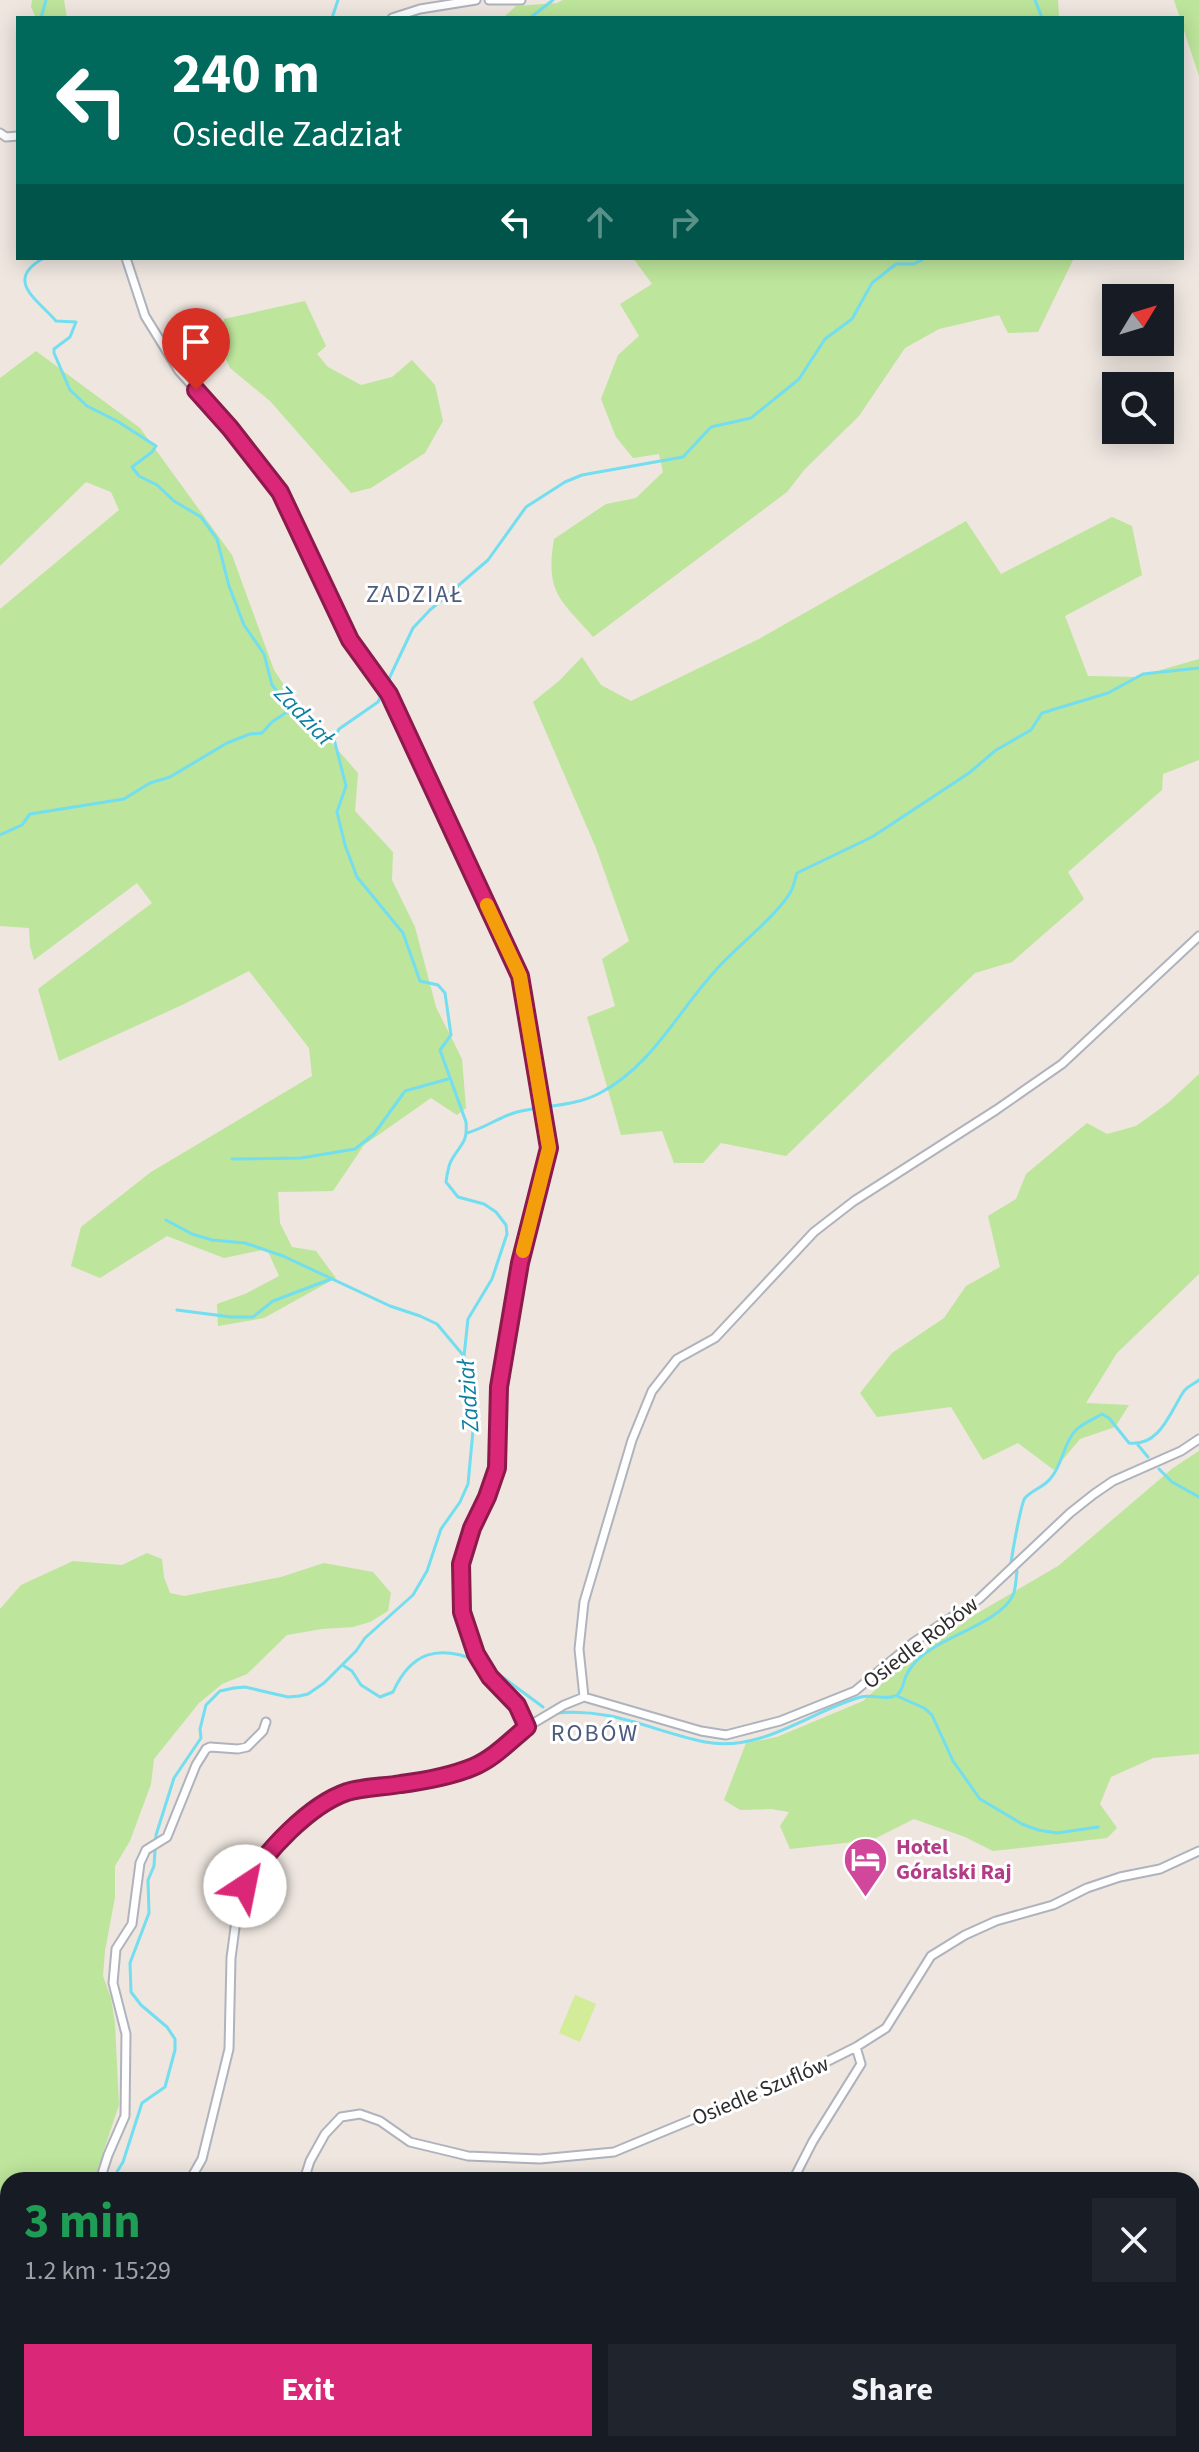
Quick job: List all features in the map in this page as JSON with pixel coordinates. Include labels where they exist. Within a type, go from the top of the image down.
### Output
[{"type":"street","points":[[398,16],[420,9],[476,0]]},
{"type":"street","points":[[489,0],[521,0]]},
{"type":"street","points":[[127,260],[145,316],[179,371],[230,428],[280,492],[350,640],[389,694],[520,976],[549,1148],[520,1263],[499,1387],[497,1468],[461,1564],[462,1612],[476,1654],[487,1672],[511,1697],[527,1727]]},
{"type":"street","points":[[195,2172],[202,2159],[229,2049],[231,1958],[236,1920],[245,1886],[260,1861],[292,1827],[347,1792],[416,1782],[473,1767],[500,1750],[527,1727],[584,1697],[579,1649],[584,1602],[632,1440],[652,1391],[677,1359],[715,1338],[814,1232],[854,1201],[1062,1064],[1199,936]]},
{"type":"street","name":"Osiedle Robów","points":[[584,1697],[701,1731],[726,1735],[780,1721],[855,1691],[914,1642],[979,1599],[1094,1494],[1113,1481],[1181,1451],[1199,1439]]},
{"type":"street","points":[[103,2172],[125,2116],[126,2034],[113,1983],[116,1949],[132,1924],[140,1863],[150,1847],[167,1837],[196,1765],[206,1749],[247,1747],[256,1741],[266,1722]]},
{"type":"street","name":"Osiedle Szuflów","points":[[307,2172],[325,2134],[341,2117],[360,2114],[380,2121],[410,2142],[468,2156],[540,2159],[614,2152],[800,2075],[856,2047],[886,2028],[931,1956],[965,1935],[996,1921],[1053,1905],[1087,1888],[1170,1865],[1199,1851]]},
{"type":"street","points":[[797,2172],[861,2064],[856,2047]]},
{"type":"green space","points":[[32,0],[64,0],[67,16],[35,16]]},
{"type":"green space","points":[[563,0],[1058,0],[1059,16],[505,16],[516,6]]},
{"type":"green space","points":[[1174,0],[1199,0],[1199,76],[1184,30],[1184,16],[1179,16]]},
{"type":"green space","points":[[634,260],[1073,260],[1038,332],[1008,333],[999,315],[939,329],[905,348],[859,416],[804,470],[787,492],[593,637],[564,604],[554,584],[554,539],[606,504],[636,498],[663,472],[659,454],[633,458],[616,437],[601,399],[618,355],[639,336],[620,304],[652,284]]},
{"type":"green space","points":[[305,301],[326,346],[317,354],[328,367],[361,385],[392,377],[412,360],[435,385],[443,421],[425,453],[371,488],[351,493],[270,401],[230,368],[220,346],[224,319]]},
{"type":"green space","points":[[36,351],[140,428],[232,555],[274,670],[294,700],[358,773],[355,811],[393,852],[392,880],[415,927],[436,1007],[462,1059],[466,1108],[457,1115],[431,1098],[364,1145],[333,1191],[278,1192],[280,1223],[292,1247],[316,1251],[336,1278],[264,1318],[218,1326],[217,1304],[245,1294],[279,1276],[267,1249],[224,1258],[167,1236],[100,1278],[71,1266],[81,1227],[151,1172],[312,1076],[309,1048],[249,971],[59,1061],[38,989],[152,903],[137,883],[34,960],[29,928],[0,926],[0,609],[119,510],[111,492],[86,482],[0,566],[0,378]]},
{"type":"green space","points":[[1112,517],[1132,526],[1142,575],[1065,616],[1088,676],[1136,677],[1199,659],[1199,760],[1163,774],[1162,790],[1068,872],[1084,899],[1012,962],[975,973],[786,1156],[721,1143],[703,1163],[674,1163],[662,1131],[621,1135],[587,1017],[615,1006],[602,959],[629,941],[596,848],[533,702],[582,657],[601,685],[631,701],[759,639],[966,521],[1001,574]]},
{"type":"green space","points":[[1199,1074],[1199,1274],[1117,1353],[1086,1403],[1129,1405],[1115,1427],[1080,1439],[1054,1470],[1018,1443],[983,1460],[951,1407],[877,1417],[860,1393],[892,1353],[944,1318],[966,1286],[1000,1267],[988,1216],[1016,1199],[1026,1174],[1087,1123],[1107,1134],[1136,1126],[1168,1103]]},
{"type":"green space","points":[[1199,1451],[1199,1754],[1153,1758],[1111,1777],[1100,1804],[1117,1828],[1107,1838],[993,1851],[965,1837],[914,1819],[872,1840],[790,1849],[780,1826],[789,1812],[740,1810],[724,1800],[746,1743],[777,1737],[863,1701],[896,1671],[976,1614],[1058,1566],[1173,1468]]},
{"type":"green space","points":[[147,1553],[162,1559],[170,1593],[184,1596],[281,1577],[324,1563],[373,1572],[391,1593],[388,1611],[370,1622],[287,1635],[247,1674],[222,1684],[199,1703],[154,1759],[151,1784],[130,1841],[115,1866],[115,1897],[103,1976],[115,2023],[119,2105],[97,2172],[0,2172],[0,1609],[21,1585],[73,1561],[122,1565]]},
{"type":"green space","points":[[575,1995],[596,2004],[580,2042],[559,2033]]},
{"type":"waterway","points":[[42,16],[46,0]]},
{"type":"waterway","points":[[333,16],[338,0]]},
{"type":"waterway","name":"Zadział","points":[[533,16],[553,0]]},
{"type":"waterway","points":[[1035,0],[1041,16]]},
{"type":"waterway","name":"Zadział","points":[[41,260],[26,274],[28,290],[56,321],[76,322],[70,337],[54,349],[70,390],[87,406],[156,446],[132,467],[139,476],[157,485],[174,501],[201,517],[217,539],[229,586],[244,625],[264,654],[272,685],[291,709],[334,739],[346,786],[337,812],[357,877],[403,933],[420,981],[438,985],[445,993],[451,1035],[440,1050],[466,1122],[465,1140],[450,1163],[446,1182],[458,1197],[484,1204],[496,1212],[506,1225],[507,1234],[492,1279],[468,1319],[464,1356],[474,1420],[468,1484],[460,1502],[441,1529],[427,1571],[413,1595],[365,1638],[324,1683],[308,1694],[288,1697],[245,1687],[220,1691],[206,1705],[201,1738],[174,1778],[156,1835],[154,1866],[148,1880],[149,1913],[130,1963],[131,1992],[167,2027],[175,2039],[175,2050],[165,2087],[142,2103],[117,2172]]},
{"type":"waterway","points":[[334,739],[339,729],[378,702],[413,628],[488,560],[526,507],[582,475],[683,457],[711,427],[751,418],[799,379],[825,339],[852,319],[872,283],[896,264],[914,264],[921,260]]},
{"type":"waterway","points":[[467,1133],[517,1112],[590,1098],[618,1082],[650,1053],[716,970],[777,910],[791,891],[797,873],[872,837],[969,773],[996,750],[1031,730],[1042,713],[1108,693],[1143,674],[1199,668]]},
{"type":"waterway","points":[[0,835],[22,825],[30,814],[124,799],[150,783],[170,777],[227,743],[262,733],[290,710]]},
{"type":"waterway","points":[[232,1159],[301,1158],[355,1149],[374,1134],[405,1091],[448,1079]]},
{"type":"waterway","points":[[166,1220],[192,1234],[212,1240],[245,1243],[283,1256],[390,1306],[420,1316],[437,1324],[463,1355]]},
{"type":"waterway","points":[[177,1310],[253,1317],[273,1301],[331,1279]]},
{"type":"waterway","points":[[1011,1564],[1025,1498],[1054,1473],[1076,1430],[1102,1414],[1129,1443],[1149,1440],[1163,1426],[1184,1391],[1199,1380]]},
{"type":"waterway","points":[[1138,1445],[1148,1457]]},
{"type":"waterway","points":[[1159,1469],[1172,1482],[1199,1497]]},
{"type":"waterway","points":[[557,1713],[578,1712],[615,1717],[705,1742],[726,1744],[766,1736],[861,1697],[897,1695],[920,1657],[991,1617],[1008,1603],[1014,1593],[1017,1571]]},
{"type":"waterway","points":[[344,1666],[352,1671],[361,1685],[380,1697],[393,1692],[408,1668],[427,1655],[450,1653],[478,1661]]},
{"type":"waterway","points":[[485,1664],[543,1707]]},
{"type":"waterway","points":[[897,1696],[932,1715],[953,1761],[980,1799],[1038,1830],[1057,1833],[1098,1827]]},
{"type":"slow traffic","points":[[487,905],[520,976],[549,1148],[523,1251]]},
{"type":"place","name":"Hotel Góralski Raj","points":[[865,1898]]},
{"type":"district","name":"ZADZIAŁ","points":[[415,594]]},
{"type":"district","name":"ROBÓW","points":[[595,1733]]},
{"type":"route","points":[[196,390],[280,492],[350,640],[389,694],[520,976],[549,1148],[520,1263],[499,1387],[497,1468],[461,1564],[462,1612],[476,1654],[490,1677],[517,1705],[527,1727],[500,1750],[473,1767],[416,1782],[347,1792],[329,1802],[292,1827],[260,1861],[245,1886]]}]
